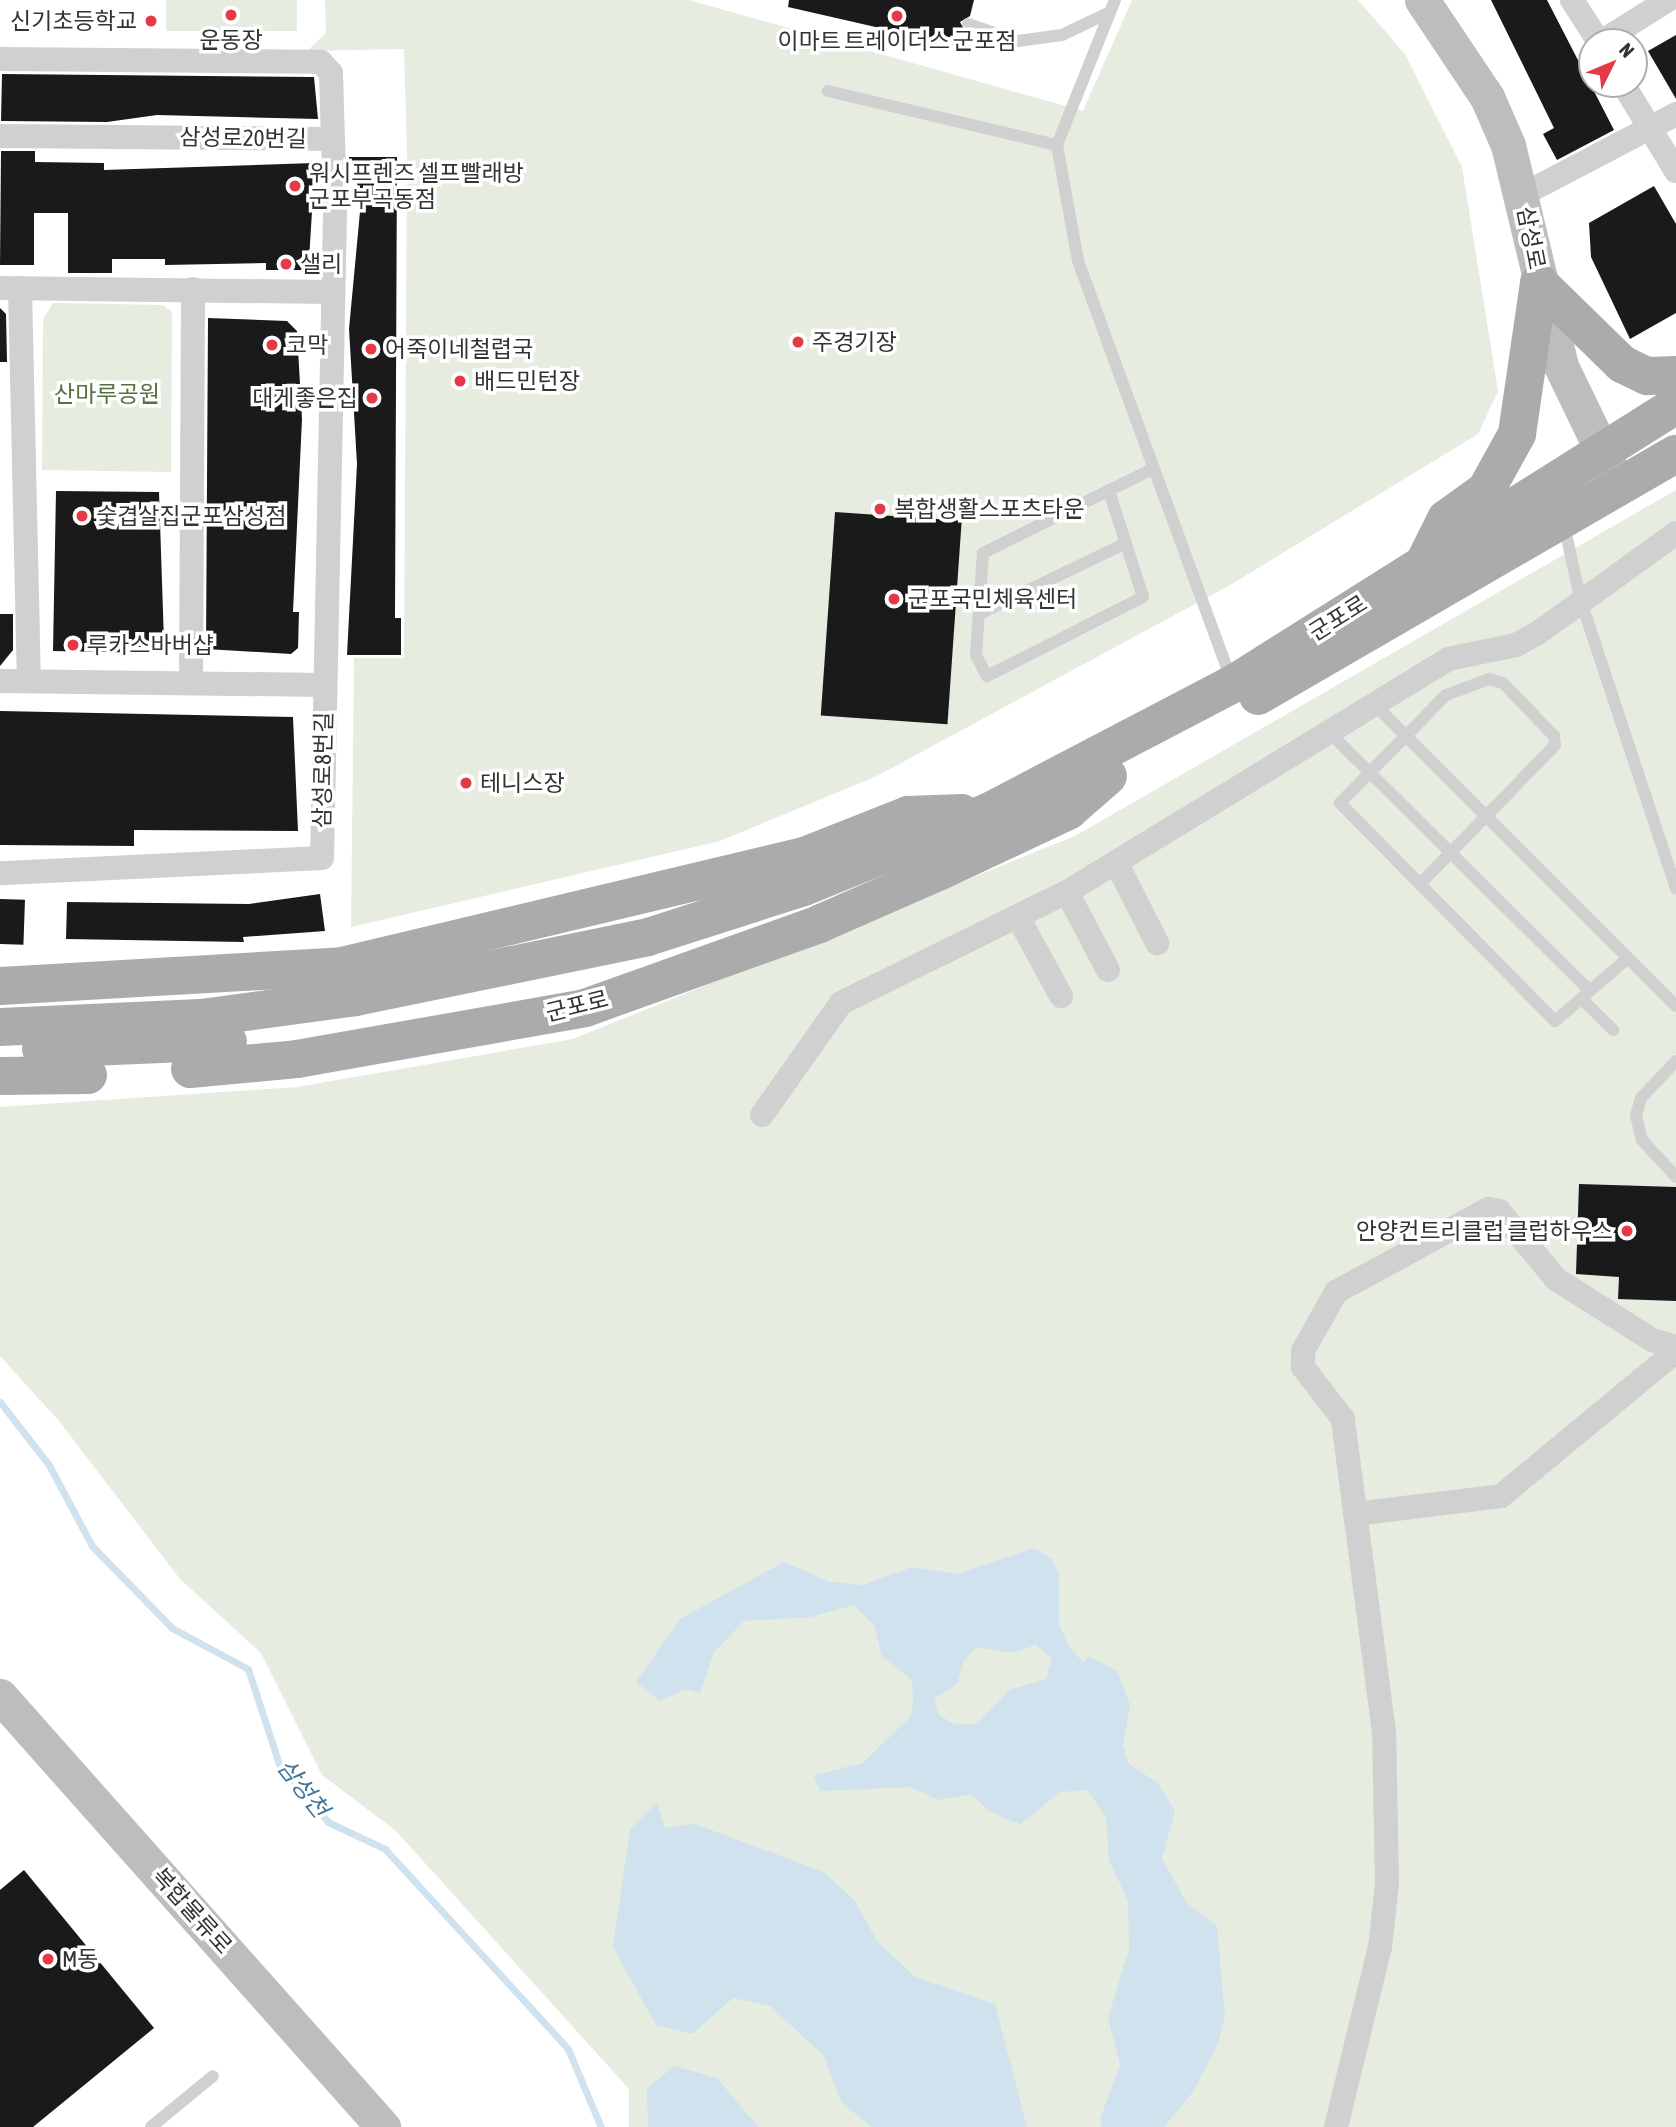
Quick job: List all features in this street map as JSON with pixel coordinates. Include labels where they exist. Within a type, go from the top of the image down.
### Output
[{"type":"main road","name":"삼성로","points":[[1422,0],[1487,97],[1522,195],[1539,284],[1561,366],[1619,486]]},
{"type":"main road","points":[[1539,284],[1622,365],[1647,376],[1676,375]]},
{"type":"main road","points":[[1300,673],[1311,651],[1394,598],[1446,519],[1486,490],[1517,434],[1539,284]]},
{"type":"main road","name":"군포로","points":[[0,1049],[204,1045],[455,1001],[637,959],[943,855],[1108,776],[1300,673],[1558,502],[1601,452],[1676,405]]},
{"type":"main road","name":"군포로","points":[[0,1027],[201,1018],[356,997],[595,948],[804,887],[988,812],[1233,684],[1406,577],[1558,502],[1619,486],[1676,454]]},
{"type":"main road","name":"군포로","points":[[0,1076],[123,1075],[297,1059],[585,1008],[902,888],[1068,811],[1108,776]]},
{"type":"main road","name":"군포로","points":[[0,986],[342,966],[795,858],[908,815],[988,812]]},
{"type":"main road","name":"복합물류로","points":[[0,1696],[383,2127]]},
{"type":"street","points":[[1572,0],[1591,28]]},
{"type":"street","points":[[1623,28],[1668,0]]},
{"type":"street","points":[[0,59],[321,62],[331,73],[333,139]]},
{"type":"street","points":[[1631,98],[1676,171]]},
{"type":"street","points":[[1522,195],[1676,114]]},
{"type":"street","name":"삼성로20번길","points":[[0,135],[333,139],[325,685]]},
{"type":"street","points":[[29,681],[10,288],[331,292]]},
{"type":"street","points":[[191,683],[193,289]]},
{"type":"street","points":[[762,1115],[841,1003],[1018,917],[1117,864],[1374,704],[1460,654],[1517,645],[1580,598],[1676,533]]},
{"type":"street","name":"삼성로8번길","points":[[0,681],[325,685],[322,858],[0,873]]},
{"type":"street","points":[[1117,864],[1157,943]]},
{"type":"street","points":[[1067,892],[1108,970]]},
{"type":"street","points":[[1018,917],[1061,996]]},
{"type":"street","points":[[1336,2127],[1369,2003],[1387,1884],[1380,1679],[1355,1514],[1343,1419],[1303,1367],[1303,1350],[1336,1292],[1470,1216],[1499,1211],[1556,1279],[1653,1340],[1676,1349],[1501,1496],[1355,1514]]},
{"type":"lane","points":[[968,24],[1018,41],[1062,35],[1112,6]]},
{"type":"lane","points":[[1112,6],[1057,145],[1078,261],[1150,470],[1233,684]]},
{"type":"lane","points":[[828,90],[1057,145]]},
{"type":"lane","points":[[1109,491],[1143,597],[987,676],[976,655],[982,553],[1150,470]]},
{"type":"lane","points":[[1558,502],[1580,598],[1676,889]]},
{"type":"lane","points":[[979,614],[1126,543]]},
{"type":"lane","points":[[1420,883],[1450,849],[1491,814],[1555,745],[1554,736],[1503,683],[1489,679],[1446,695],[1369,768],[1340,803],[1555,1021],[1628,958]]},
{"type":"lane","points":[[1374,704],[1491,814],[1676,1006]]},
{"type":"lane","points":[[1329,732],[1450,849],[1586,995],[1614,1030]]},
{"type":"lane","points":[[1676,1061],[1641,1098],[1636,1115],[1642,1140],[1676,1177]]},
{"type":"lane","points":[[151,2127],[213,2076]]},
{"type":"green space","name":"운동장","points":[[166,0],[297,0],[297,31],[166,31]]},
{"type":"green space","name":"복합생활스포츠타운","points":[[325,0],[689,0],[1083,111],[1132,0],[1358,0],[1405,54],[1462,167],[1498,391],[1478,434],[1232,584],[877,776],[720,841],[351,927],[354,658],[404,658],[407,152],[404,49],[307,51],[326,33]]},
{"type":"green space","name":"산마루공원","points":[[53,303],[163,305],[172,312],[171,472],[42,470],[43,319]]},
{"type":"green space","points":[[1676,490],[1676,2127],[629,2127],[629,2089],[396,1831],[322,1775],[261,1653],[180,1579],[59,1421],[0,1356],[0,1107],[297,1087],[573,1039],[1075,836]]},
{"type":"water","points":[[1035,1548],[1052,1559],[1059,1574],[1059,1624],[1069,1647],[1083,1662],[1089,1656],[1117,1671],[1130,1705],[1123,1745],[1129,1764],[1158,1783],[1175,1811],[1162,1859],[1187,1903],[1217,1926],[1225,2016],[1218,2043],[1193,2092],[1164,2127],[1102,2127],[1100,2119],[1120,2065],[1108,2018],[1129,1949],[1128,1901],[1109,1860],[1106,1817],[1087,1790],[1060,1792],[1020,1824],[990,1812],[971,1794],[939,1800],[910,1787],[820,1791],[814,1775],[863,1763],[910,1717],[913,1705],[912,1680],[882,1656],[874,1625],[854,1605],[811,1617],[744,1621],[714,1652],[700,1693],[685,1689],[660,1701],[636,1682],[680,1619],[784,1562],[830,1582],[863,1585],[912,1567],[957,1574]],"holes":[[[1036,1645],[1052,1659],[1046,1679],[1009,1690],[977,1724],[955,1725],[938,1714],[934,1699],[957,1684],[963,1662],[976,1647],[1012,1653]]]},
{"type":"water","points":[[657,1802],[665,1828],[695,1824],[824,1872],[855,1901],[877,1941],[915,1977],[995,2004],[1027,2127],[872,2127],[841,2102],[824,2056],[770,2006],[733,1998],[692,2034],[656,2025],[613,1947],[630,1829]]},
{"type":"water","points":[[674,2066],[717,2078],[758,2127],[648,2127],[647,2089]]},
{"type":"building","name":"이마트 트레이더스 군포점","points":[[789,0],[974,0],[970,16],[960,22],[966,33],[963,47],[788,7]]},
{"type":"building","points":[[1491,0],[1547,0],[1578,60],[1578,98],[1598,98],[1614,130],[1557,160],[1543,134],[1554,128]]},
{"type":"building","points":[[1676,35],[1676,99],[1648,51]]},
{"type":"building","points":[[2,74],[314,77],[318,119],[157,115],[107,122],[1,121]]},
{"type":"building","points":[[1,151],[35,151],[35,162],[104,163],[104,170],[315,163],[309,260],[301,270],[266,270],[266,263],[165,265],[165,259],[112,259],[112,273],[68,273],[68,213],[34,213],[34,265],[0,265]]},
{"type":"building","points":[[349,157],[397,157],[395,618],[401,618],[401,655],[347,655],[357,464],[349,329],[361,201],[357,183],[349,183]]},
{"type":"building","points":[[1654,186],[1676,224],[1676,313],[1630,339],[1591,257],[1589,223]]},
{"type":"building","points":[[0,308],[6,314],[7,362],[0,362]]},
{"type":"building","points":[[208,318],[287,321],[297,331],[302,419],[293,612],[299,612],[298,648],[291,654],[206,649]]},
{"type":"building","points":[[56,491],[159,492],[164,642],[156,653],[53,651]]},
{"type":"building","name":"군포국민체육센터","points":[[835,512],[962,521],[947,724],[821,716]]},
{"type":"building","points":[[0,614],[13,614],[13,650],[0,666]]},
{"type":"building","points":[[0,711],[293,717],[298,831],[134,830],[134,846],[0,845]]},
{"type":"building","points":[[320,894],[325,931],[243,937],[244,942],[66,939],[67,902],[249,904]]},
{"type":"building","points":[[0,899],[25,900],[23,945],[0,944]]},
{"type":"building","name":"안양컨트리클럽 클럽하우스","points":[[1579,1184],[1676,1187],[1676,1301],[1618,1299],[1619,1277],[1576,1274]]},
{"type":"building","name":"M동","points":[[24,1870],[154,2028],[33,2127],[0,2127],[0,1890]]},
{"type":"waterway","name":"삼성천","points":[[0,1402],[49,1465],[92,1546],[172,1628],[248,1669],[279,1764],[328,1822],[385,1849],[568,2049],[601,2127]]},
{"type":"place","name":"운동장","points":[[231,15]]},
{"type":"place","name":"이마트 트레이더스 군포점","points":[[897,16]]},
{"type":"place","name":"신기초등학교","points":[[151,21]]},
{"type":"place","name":"워시프렌즈 셀프빨래방 군포부곡동점","points":[[295,186]]},
{"type":"place","name":"샐리","points":[[286,264]]},
{"type":"place","name":"주경기장","points":[[798,342]]},
{"type":"place","name":"코막","points":[[272,345]]},
{"type":"place","name":"어죽이네철렵국","points":[[371,349]]},
{"type":"place","name":"배드민턴장","points":[[460,381]]},
{"type":"place","name":"대게좋은집","points":[[372,398]]},
{"type":"place","name":"복합생활스포츠타운","points":[[880,509]]},
{"type":"place","name":"숯겹살집군포삼성점","points":[[82,516]]},
{"type":"place","name":"군포국민체육센터","points":[[894,599]]},
{"type":"place","name":"루카스바버샵","points":[[73,645]]},
{"type":"place","name":"테니스장","points":[[466,783]]},
{"type":"place","name":"안양컨트리클럽 클럽하우스","points":[[1627,1231]]},
{"type":"place","name":"M동","points":[[48,1959]]}]
